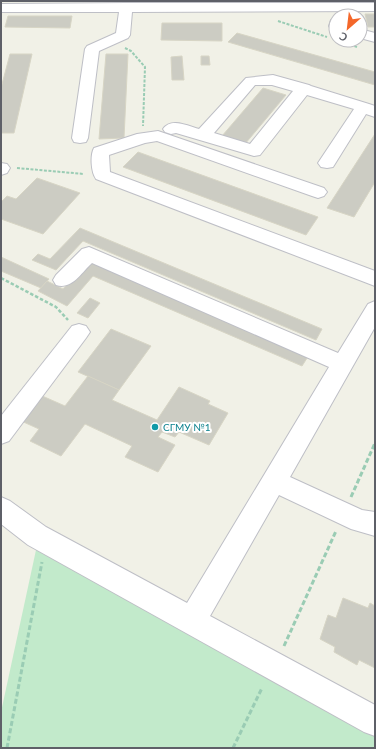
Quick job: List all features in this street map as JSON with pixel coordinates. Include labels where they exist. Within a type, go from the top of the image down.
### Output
[{"type":"street","points":[[80,138],[92,49],[123,35],[126,7]]},
{"type":"street","points":[[1,8],[375,7]]},
{"type":"street","points":[[203,135],[251,81],[273,80],[304,88],[369,109],[327,163]]},
{"type":"street","points":[[304,88],[254,151],[174,127],[150,137],[100,152],[102,175],[375,279]]},
{"type":"street","points":[[150,137],[318,192]]},
{"type":"street","points":[[63,280],[89,254],[343,364]]},
{"type":"street","points":[[192,621],[375,309]]},
{"type":"street","points":[[1,434],[79,332]]},
{"type":"street","points":[[274,481],[360,521],[375,524]]},
{"type":"street","points":[[1,509],[46,542],[375,721]]},
{"type":"path","points":[[272,19],[328,37]]},
{"type":"path","points":[[108,42],[131,51],[145,66],[150,137]]},
{"type":"path","points":[[1,169],[14,168],[102,175]]},
{"type":"path","points":[[1,278],[56,307],[79,332]]},
{"type":"path","points":[[291,650],[284,646],[375,442]]},
{"type":"path","points":[[7,748],[46,542]]},
{"type":"path","points":[[233,748],[262,688]]},
{"type":"green space","points":[[36,550],[48,554],[375,735],[375,748],[1,748],[1,712]]},
{"type":"building","points":[[368,14],[375,14],[375,27],[368,27]]},
{"type":"building","points":[[8,16],[72,16],[70,28],[5,27]]},
{"type":"building","points":[[162,23],[222,23],[222,41],[161,40]]},
{"type":"building","points":[[237,33],[375,72],[375,85],[228,42]]},
{"type":"building","points":[[10,54],[32,54],[14,133],[1,133],[1,88]]},
{"type":"building","points":[[106,54],[128,54],[124,138],[99,139]]},
{"type":"building","points":[[182,56],[184,80],[172,80],[171,57]]},
{"type":"building","points":[[201,56],[209,56],[210,65],[201,65]]},
{"type":"building","points":[[263,88],[286,95],[245,144],[222,136]]},
{"type":"building","points":[[375,134],[375,182],[354,217],[327,208]]},
{"type":"building","points":[[138,152],[318,217],[306,235],[123,167]]},
{"type":"building","points":[[37,178],[80,193],[43,234],[1,219],[1,202],[7,196],[16,199]]},
{"type":"building","points":[[80,228],[322,329],[316,340],[83,241],[56,270],[32,260],[38,254],[50,259]]},
{"type":"building","points":[[1,257],[49,279],[41,288],[1,271]]},
{"type":"building","points":[[88,261],[309,355],[302,366],[93,276],[67,306],[38,291],[47,281],[63,289]]},
{"type":"building","points":[[90,298],[100,303],[88,318],[77,313]]},
{"type":"building","points":[[111,329],[151,346],[119,390],[78,372]]},
{"type":"building","name":"СГМУ №1","points":[[88,376],[119,390],[112,400],[157,420],[179,387],[210,401],[208,404],[228,413],[209,445],[179,432],[175,437],[162,432],[158,437],[175,445],[158,472],[125,457],[132,446],[85,424],[61,456],[30,441],[39,429],[19,420],[40,395],[65,406]]},
{"type":"building","points":[[343,598],[368,608],[370,603],[375,606],[375,668],[359,660],[357,665],[334,652],[335,647],[320,639],[328,615],[336,618]]},
{"type":"place","name":"СГМУ №1","points":[[155,427]]}]
